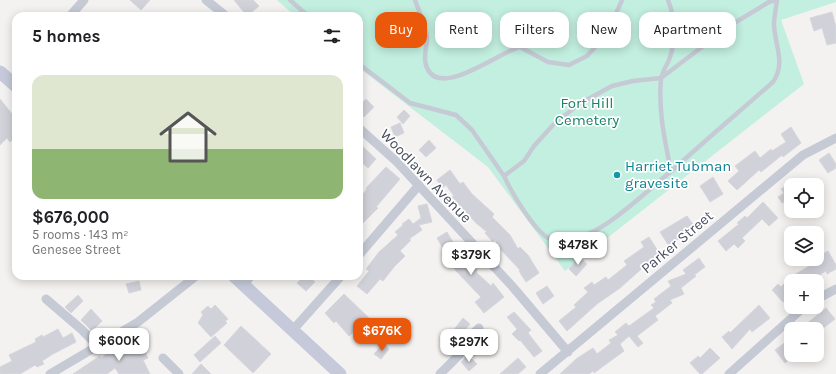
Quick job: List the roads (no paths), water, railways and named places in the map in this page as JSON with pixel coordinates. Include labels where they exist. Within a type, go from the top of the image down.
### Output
[{"type":"main road","points":[[0,72],[12,81]]},
{"type":"main road","points":[[249,281],[292,331],[340,374]]},
{"type":"street","points":[[74,12],[84,0]]},
{"type":"street","points":[[206,0],[221,12]]},
{"type":"street","name":"Woodlawn Avenue","points":[[363,131],[386,151],[512,286],[568,352]]},
{"type":"street","name":"Parker Street","points":[[540,374],[803,155],[836,138]]},
{"type":"street","points":[[363,249],[419,186]]},
{"type":"street","points":[[50,374],[138,322],[191,280]]},
{"type":"street","points":[[292,331],[337,280]]},
{"type":"street","points":[[824,295],[836,289]]},
{"type":"street","points":[[46,299],[81,329],[98,346]]},
{"type":"street","points":[[729,374],[796,314]]},
{"type":"street","points":[[440,374],[459,355],[462,344],[479,328]]},
{"type":"street","points":[[163,358],[179,374]]},
{"type":"lane","points":[[290,0],[304,12]]},
{"type":"lane","points":[[415,0],[427,38],[426,65],[429,73],[436,77],[445,79],[474,70],[505,52],[520,47],[548,62],[569,65],[587,56],[607,34],[622,0]]},
{"type":"lane","points":[[668,0],[675,19],[674,39],[670,58],[661,78],[661,108],[671,171]]},
{"type":"lane","points":[[363,67],[410,103],[456,115],[472,130],[539,230],[551,240],[563,241],[582,236],[608,223],[671,171],[773,82],[779,74],[780,64],[774,26],[777,0],[769,2],[732,25],[661,78],[633,81],[612,86],[579,104],[553,125],[534,146],[524,161],[504,176]]},
{"type":"place","name":"Harriet Tubman gravesite","points":[[617,175]]},
{"type":"park label","name":"Fort Hill Cemetery","points":[[587,112]]}]
